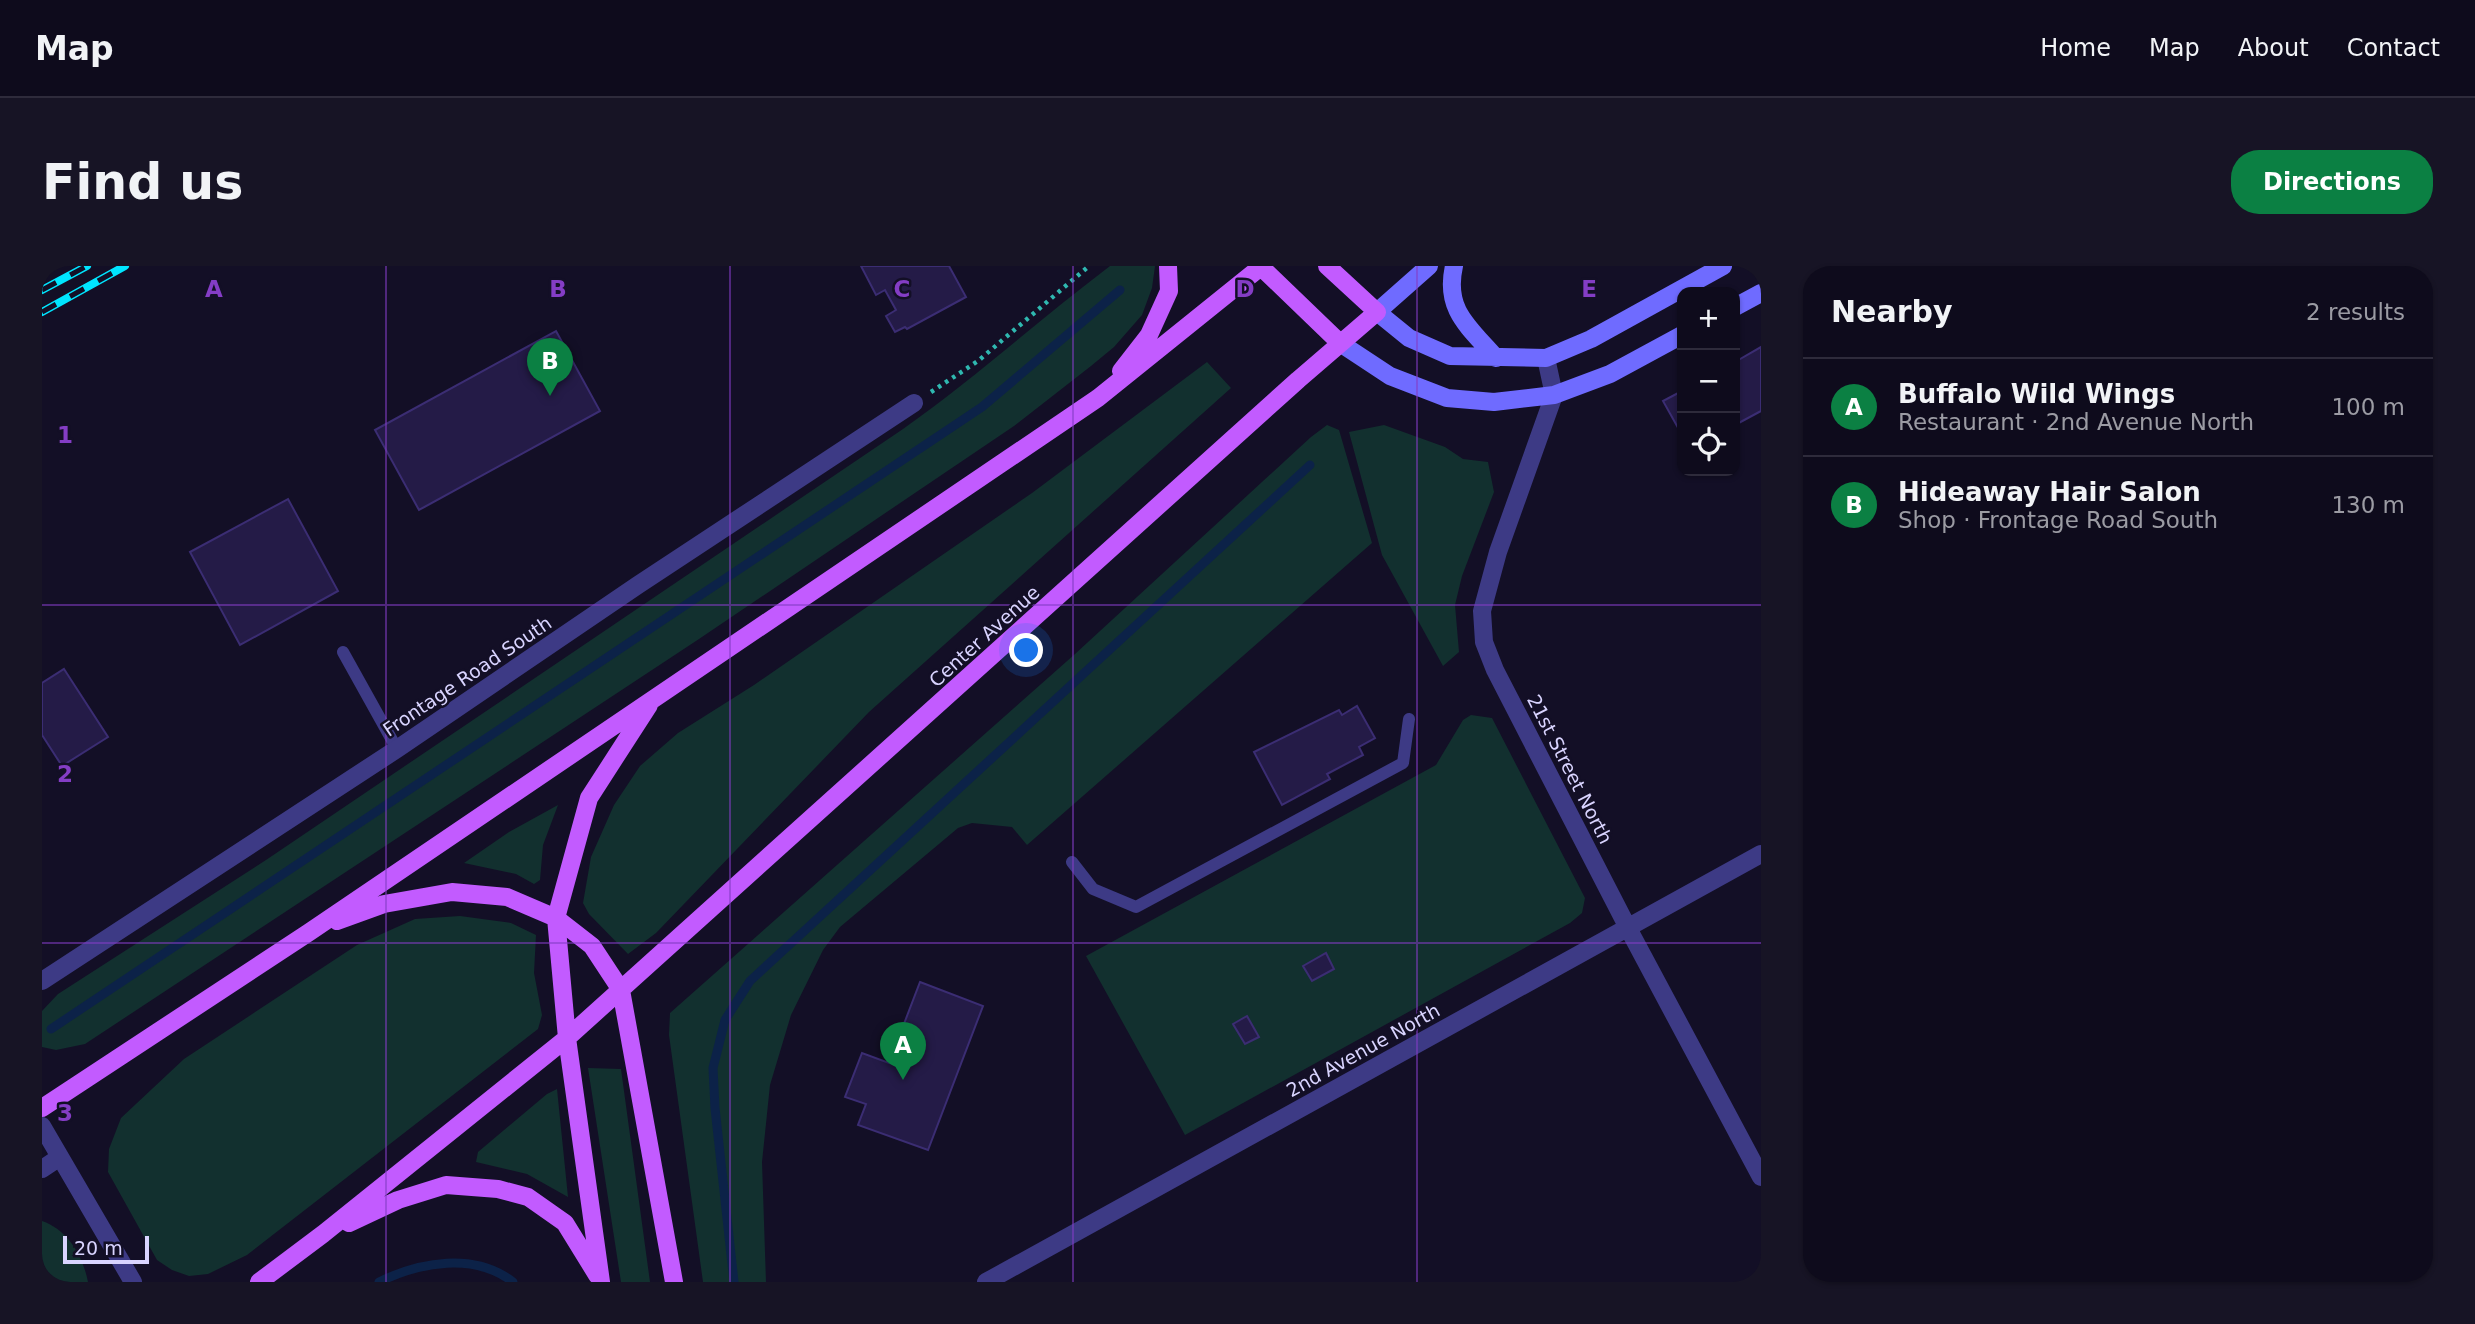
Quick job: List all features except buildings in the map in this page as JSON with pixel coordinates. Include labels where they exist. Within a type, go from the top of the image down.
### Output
[{"type":"main road","points":[[1098,398],[1149,335],[1169,291],[1168,266]]},
{"type":"main road","points":[[42,1108],[307,933],[1098,398],[1261,266],[1340,343],[1390,376],[1447,398],[1494,402],[1554,395],[1610,374],[1677,338]]},
{"type":"main road","points":[[1327,266],[1409,338],[1450,356],[1496,358],[1546,358],[1591,339],[1723,266]]},
{"type":"main road","name":"Center Avenue","points":[[323,1234],[567,1038],[1429,266]]},
{"type":"main road","points":[[1454,266],[1450,285],[1458,315],[1496,358]]},
{"type":"main road","points":[[1740,304],[1761,293]]},
{"type":"main road","points":[[601,1282],[567,1038],[556,918],[589,798],[653,699]]},
{"type":"main road","points":[[307,933],[384,904],[452,892],[507,897],[556,918],[592,946],[621,990],[674,1282]]},
{"type":"main road","points":[[260,1282],[323,1234],[398,1200],[446,1185],[498,1189],[528,1197],[565,1223],[601,1282]]},
{"type":"street","points":[[1546,358],[1554,395]]},
{"type":"street","name":"21st Street North","points":[[1554,395],[1498,552],[1482,611],[1484,642],[1495,670],[1628,928],[1761,1177]]},
{"type":"street","name":"Frontage Road South","points":[[42,981],[397,749],[638,585],[914,403]]},
{"type":"street","name":"2nd Avenue North","points":[[986,1282],[1761,854]]},
{"type":"street","points":[[42,1126],[133,1282]]},
{"type":"street","points":[[42,1169],[60,1157]]},
{"type":"lane","points":[[343,652],[397,749]]},
{"type":"lane","points":[[1072,862],[1093,889],[1136,907],[1403,763],[1409,719]]},
{"type":"path","points":[[914,403],[978,361],[1089,266]]},
{"type":"green space","points":[[1110,266],[1155,266],[1152,288],[1142,315],[1114,347],[1014,426],[699,639],[85,1044],[56,1050],[42,1047],[42,1011],[58,994],[266,860],[903,429]]},
{"type":"green space","points":[[1207,362],[1231,388],[869,712],[656,933],[628,954],[589,914],[583,903],[591,857],[614,805],[640,766],[678,733],[754,685],[1032,493]]},
{"type":"green space","points":[[1327,425],[1339,430],[1372,543],[1027,845],[1012,827],[972,823],[958,828],[840,927],[823,950],[791,1015],[770,1085],[762,1162],[766,1282],[703,1282],[669,1035],[670,1013],[1075,654]]},
{"type":"green space","points":[[1384,425],[1445,447],[1463,459],[1488,462],[1494,492],[1462,576],[1455,605],[1459,652],[1443,666],[1382,555],[1349,432]]},
{"type":"green space","points":[[1471,715],[1492,718],[1585,898],[1582,913],[1570,923],[1185,1135],[1086,956],[1436,765],[1463,720]]},
{"type":"green space","points":[[558,805],[543,845],[540,880],[534,884],[516,874],[464,863],[509,832]]},
{"type":"green space","points":[[460,916],[511,923],[536,935],[534,973],[542,1015],[538,1029],[247,1255],[208,1274],[189,1276],[172,1270],[157,1260],[108,1172],[109,1149],[121,1118],[184,1059],[357,945],[415,919]]},
{"type":"green space","points":[[588,1068],[621,1069],[650,1282],[621,1282]]},
{"type":"green space","points":[[557,1089],[568,1197],[527,1174],[476,1162],[478,1152],[547,1094]]},
{"type":"green space","points":[[42,1221],[67,1237],[78,1254],[88,1282],[42,1282]]},
{"type":"waterway","points":[[51,1029],[982,407],[1120,290]]},
{"type":"waterway","points":[[734,1282],[713,1068],[725,1020],[750,981],[1310,465]]},
{"type":"waterway","points":[[379,1282],[412,1269],[447,1263],[481,1267],[513,1282]]},
{"type":"railway","points":[[42,290],[87,266]]},
{"type":"railway","points":[[42,312],[125,266]]},
{"type":"place","name":"Hideaway Hair Salon","points":[[550,396]]},
{"type":"place","name":"Buffalo Wild Wings","points":[[903,1080]]}]
